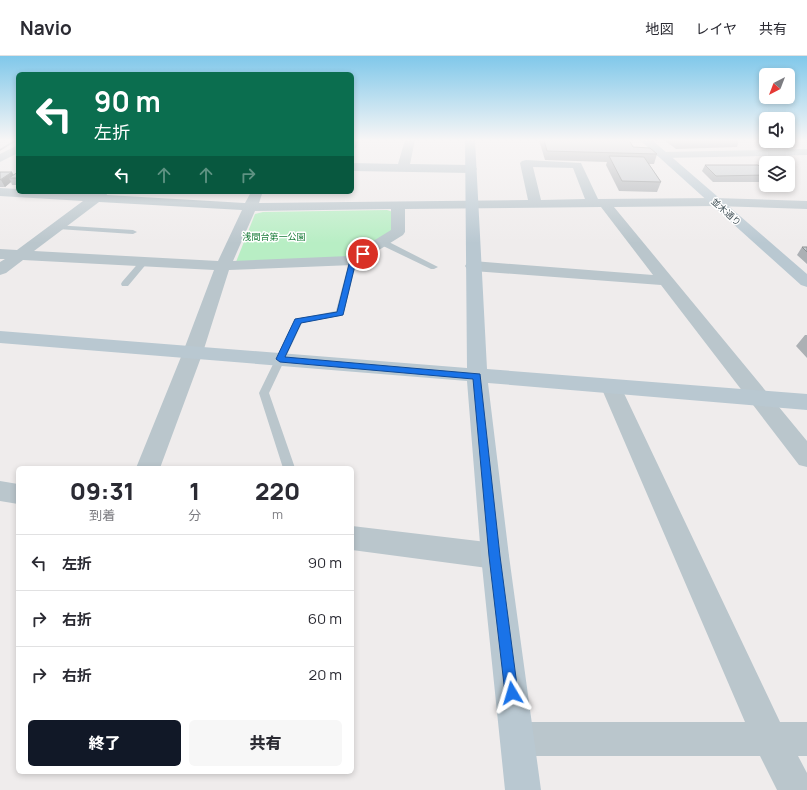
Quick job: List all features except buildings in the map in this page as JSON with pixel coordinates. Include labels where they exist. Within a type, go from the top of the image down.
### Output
[{"type":"street","points":[[471,174],[477,376],[495,556],[523,790]]},
{"type":"street","points":[[528,174],[535,204]]},
{"type":"street","points":[[583,174],[599,204],[666,281],[807,458]]},
{"type":"street","name":"並木通り","points":[[684,174],[807,282]]},
{"type":"street","points":[[0,192],[16,193]]},
{"type":"street","points":[[64,194],[100,195],[250,207],[715,202],[807,204]]},
{"type":"street","points":[[149,466],[193,352],[223,266],[257,194]]},
{"type":"street","points":[[0,270],[100,195]]},
{"type":"street","points":[[0,254],[223,266],[353,260],[398,232],[398,205]]},
{"type":"street","points":[[473,266],[666,281]]},
{"type":"street","points":[[0,337],[807,402]]},
{"type":"street","points":[[611,387],[770,739],[796,790]]},
{"type":"street","points":[[0,491],[16,494]]},
{"type":"street","points":[[354,538],[495,556]]},
{"type":"street","points":[[517,739],[807,739]]},
{"type":"lane","points":[[58,227],[133,232]]},
{"type":"lane","points":[[382,242],[434,267]]},
{"type":"lane","points":[[288,466],[264,393],[298,321],[340,313],[353,260]]},
{"type":"lane","points":[[125,284],[144,262]]},
{"type":"green space","name":"浅間台第一公園","points":[[387,210],[396,213],[394,231],[350,259],[236,262],[255,214],[263,212]]},
{"type":"route","points":[[363,254],[353,260],[340,313],[298,321],[280,359],[477,376],[495,556],[512,693]]}]
